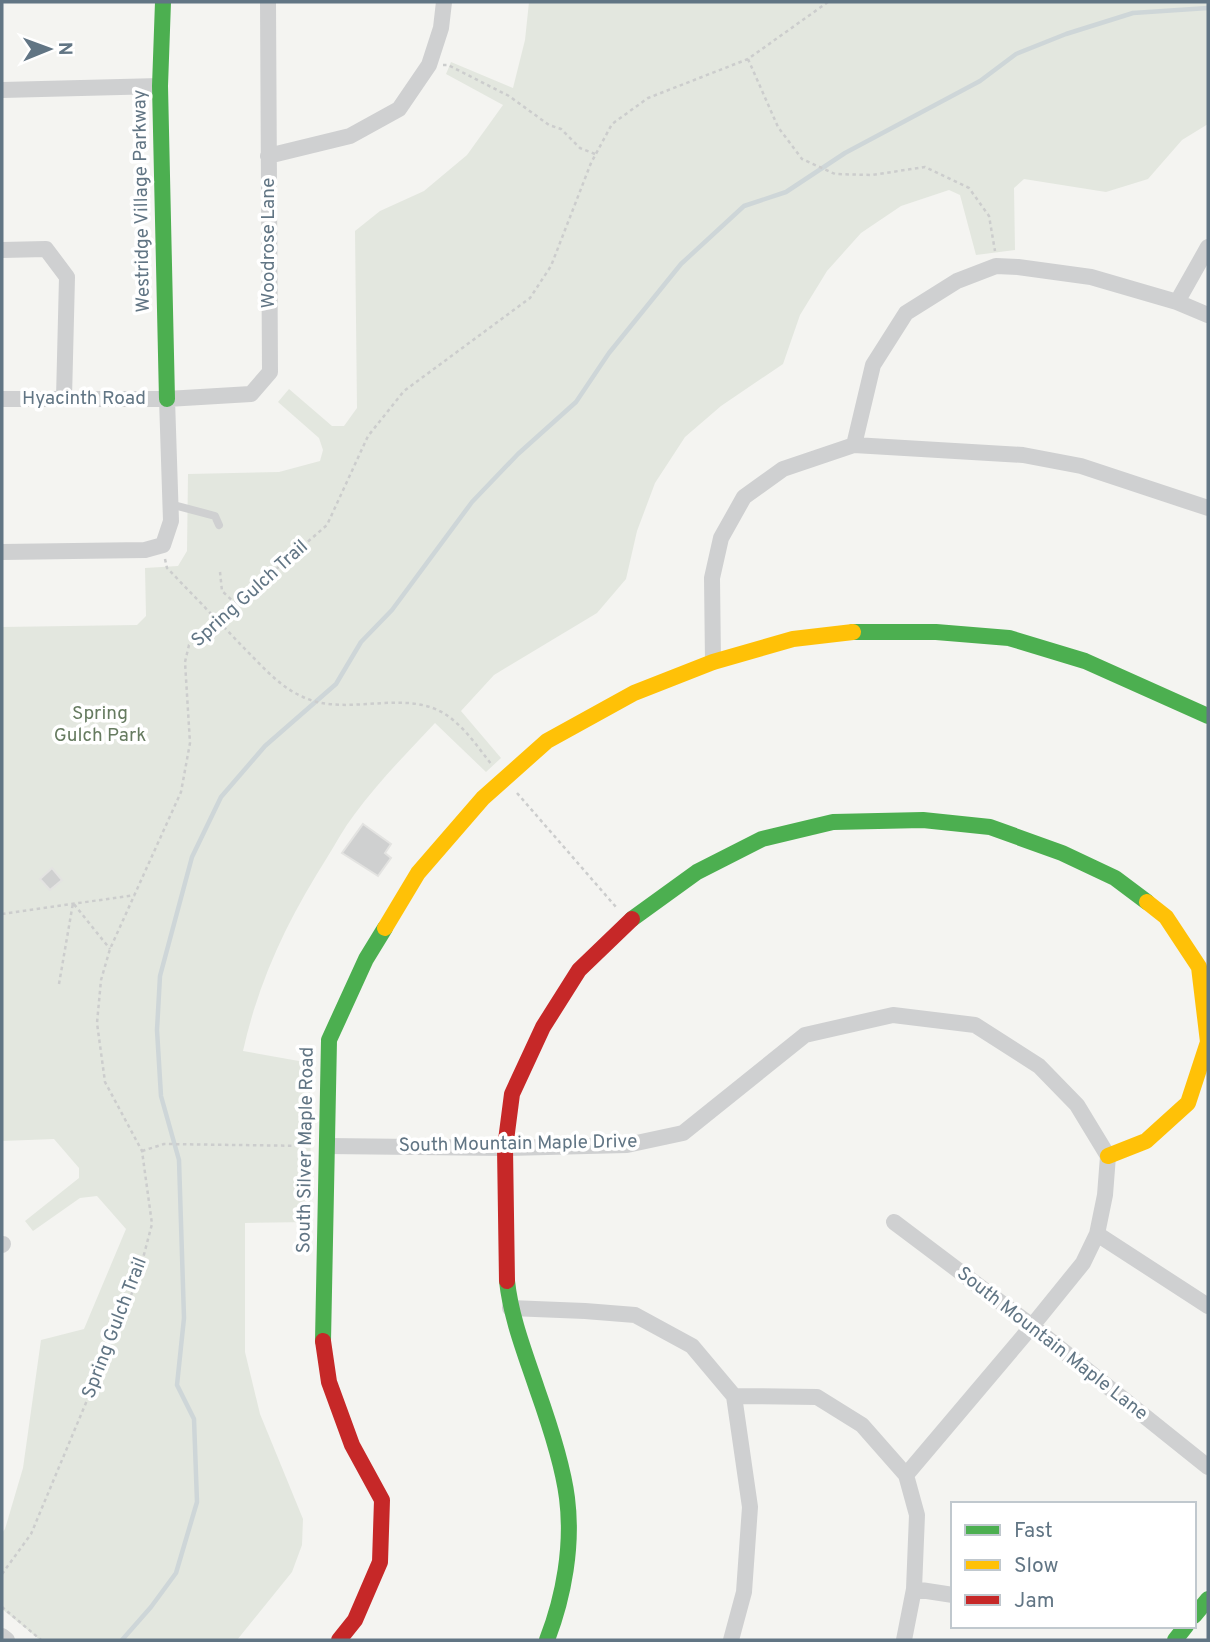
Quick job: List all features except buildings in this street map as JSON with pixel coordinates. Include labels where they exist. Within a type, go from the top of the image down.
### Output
[{"type":"street","name":"Westridge Village Parkway","points":[[163,2],[160,86],[167,399]]},
{"type":"street","name":"Woodrose Lane","points":[[167,399],[251,394],[270,372],[268,2]]},
{"type":"street","points":[[268,156],[350,136],[399,109],[429,65],[441,28],[444,2]]},
{"type":"street","points":[[2,90],[160,86]]},
{"type":"street","points":[[1177,302],[1208,247]]},
{"type":"street","points":[[2,250],[46,249],[67,277],[64,398]]},
{"type":"street","points":[[855,445],[873,365],[906,313],[957,281],[996,266],[1091,277],[1177,302],[1208,315]]},
{"type":"street","name":"Hyacinth Road","points":[[2,399],[167,399]]},
{"type":"street","points":[[2,552],[145,550],[163,545],[171,521],[167,399]]},
{"type":"street","points":[[713,662],[712,578],[721,538],[744,497],[783,469],[855,445],[1023,455],[1081,466],[1208,508]]},
{"type":"street","name":"South Silver Maple Road","points":[[339,1640],[355,1620],[380,1562],[382,1500],[352,1445],[329,1382],[323,1339],[329,1040],[366,959],[418,873],[483,798],[547,741],[634,693],[713,662],[793,639],[863,631],[936,632],[1009,638],[1085,661],[1208,716]]},
{"type":"street","points":[[547,1640],[568,1558],[567,1497],[547,1418],[510,1308],[507,1280],[505,1148],[512,1094],[543,1027],[579,970],[629,921],[696,872],[762,839],[833,822],[923,820],[990,827],[1062,853],[1115,878],[1166,917],[1199,967],[1208,1042],[1188,1103],[1146,1141],[1108,1156],[1105,1195],[1097,1234],[1083,1262],[906,1475]]},
{"type":"street","name":"South Mountain Maple Drive","points":[[327,1146],[505,1148],[627,1145],[682,1133],[805,1035],[892,1015],[975,1024],[1039,1066],[1077,1105],[1108,1156]]},
{"type":"street","name":"South Mountain Maple Lane","points":[[894,1222],[1032,1326],[1208,1467]]},
{"type":"street","points":[[1097,1234],[1208,1306]]},
{"type":"street","points":[[510,1308],[635,1315],[692,1346],[734,1396],[750,1507],[744,1592],[731,1640]]},
{"type":"street","points":[[734,1396],[817,1397],[863,1425],[906,1475],[917,1515],[914,1589],[904,1640]]},
{"type":"street","points":[[914,1589],[951,1595]]},
{"type":"street","points":[[1196,1613],[1208,1598]]},
{"type":"street","points":[[2,1636],[7,1640]]},
{"type":"lane","points":[[170,504],[215,516],[219,525]]},
{"type":"path","name":"Spring Gulch Trail","points":[[2,1574],[31,1534],[137,1281],[152,1224],[142,1151],[105,1082],[97,1023],[101,980],[110,949],[181,792],[190,743],[185,662],[189,645],[327,525],[368,436],[404,391],[530,299],[551,266],[595,155],[612,124],[648,98],[748,59],[828,2]]},
{"type":"path","points":[[748,59],[778,127],[802,159],[831,173],[872,175],[925,167],[969,188],[989,216],[996,266]]},
{"type":"path","points":[[429,65],[449,65],[491,86],[549,125],[561,130],[580,148],[595,155]]},
{"type":"path","points":[[163,545],[167,568],[276,680],[306,699],[325,706]]},
{"type":"path","points":[[220,572],[222,591],[236,604]]},
{"type":"path","points":[[2,914],[135,895]]},
{"type":"path","points":[[72,903],[110,949]]},
{"type":"path","points":[[59,984],[72,903]]},
{"type":"path","points":[[142,1151],[164,1144],[327,1146]]},
{"type":"path","points":[[2,1607],[41,1640]]},
{"type":"green space","name":"Spring Gulch Park","points":[[529,2],[1208,2],[1208,124],[1182,140],[1148,179],[1106,192],[1024,179],[1014,188],[1015,250],[976,255],[960,195],[949,190],[901,206],[861,233],[827,271],[800,315],[783,364],[721,406],[685,437],[655,483],[637,531],[626,579],[597,613],[494,675],[461,711],[501,758],[486,772],[435,723],[363,803],[340,836],[288,926],[257,999],[243,1051],[310,1063],[311,1222],[245,1223],[245,1352],[260,1414],[303,1519],[302,1545],[292,1572],[237,1640],[40,1640],[2,1609],[2,1533],[23,1468],[41,1340],[84,1329],[126,1229],[97,1196],[80,1198],[33,1231],[25,1221],[79,1178],[79,1168],[54,1139],[2,1141],[2,627],[137,625],[146,616],[145,568],[178,566],[187,551],[188,474],[279,472],[320,461],[323,450],[319,438],[278,402],[289,389],[332,426],[344,426],[357,408],[355,231],[380,211],[424,191],[467,155],[503,105],[446,74],[451,62],[513,88],[525,40]]},
{"type":"waterway","points":[[122,1640],[176,1573],[197,1502],[194,1419],[177,1385],[184,1318],[179,1160],[161,1096],[157,1030],[160,976],[192,857],[221,797],[265,746],[336,684],[361,642],[392,610],[472,502],[518,454],[576,402],[609,353],[681,264],[744,206],[786,192],[845,153],[980,81],[1016,54],[1066,34],[1133,13],[1208,8]]},
{"type":"traffic: fast","points":[[163,2],[160,86],[167,399]]},
{"type":"traffic: fast","points":[[853,632],[936,632],[1009,638],[1085,661],[1208,716]]},
{"type":"traffic: fast","points":[[632,919],[697,872],[762,839],[833,822],[923,820],[990,827],[1062,853],[1115,878],[1147,902]]},
{"type":"traffic: fast","points":[[323,1341],[329,1040],[366,959],[385,928]]},
{"type":"traffic: fast","points":[[507,1281],[515,1322],[555,1443],[567,1498],[569,1534],[566,1570],[547,1640]]},
{"type":"traffic: fast","points":[[1196,1614],[1208,1599]]},
{"type":"traffic: fast","points":[[1175,1640],[1184,1628]]},
{"type":"traffic: slow","points":[[385,928],[418,873],[483,798],[547,741],[634,693],[713,662],[793,639],[853,632]]},
{"type":"traffic: slow","points":[[1108,1156],[1146,1141],[1188,1103],[1208,1042],[1199,967],[1166,917],[1147,902]]},
{"type":"traffic: jam","points":[[507,1281],[505,1148],[512,1094],[543,1027],[579,970],[632,919]]},
{"type":"traffic: jam","points":[[323,1341],[329,1382],[352,1445],[382,1500],[380,1562],[355,1620],[339,1640]]}]
